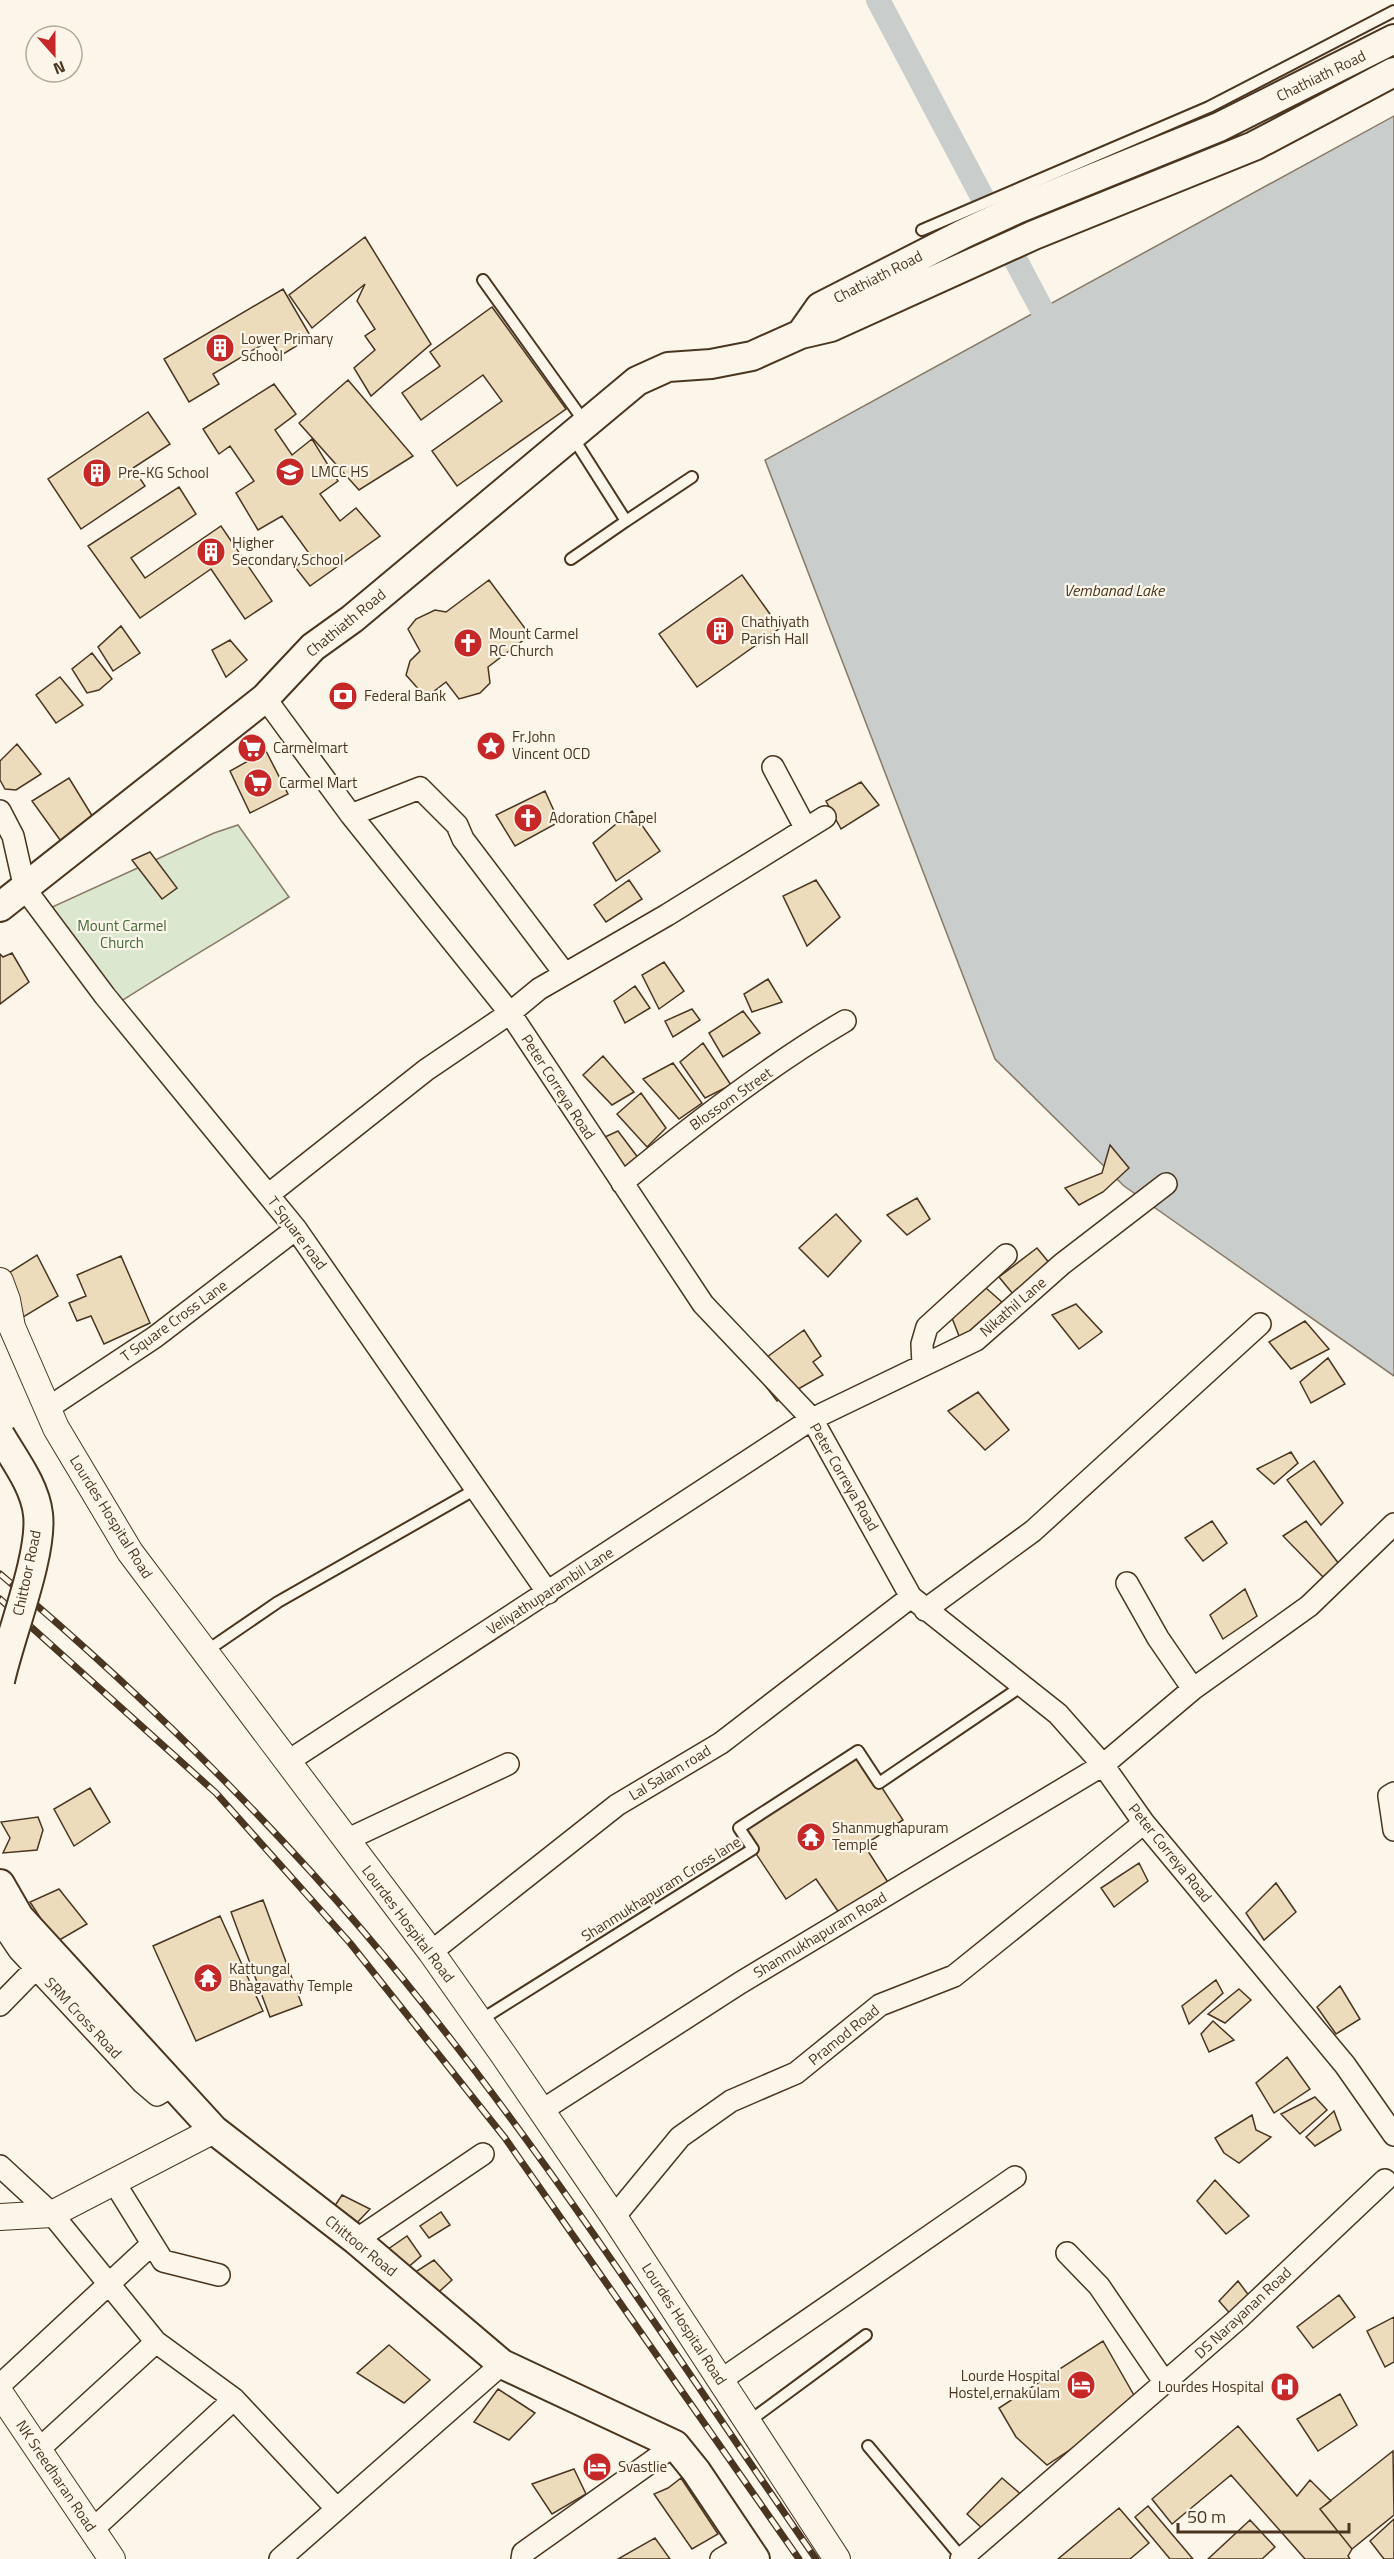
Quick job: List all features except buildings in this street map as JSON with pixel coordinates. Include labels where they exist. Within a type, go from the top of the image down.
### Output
[{"type":"main road","name":"Chathiath Road","points":[[0,907],[264,699],[313,647],[352,619],[637,381],[668,367],[711,364],[752,356],[801,334],[831,327],[932,252],[960,224],[1011,200],[1214,117],[1394,39]]},
{"type":"main road","name":"Chathiath Road","points":[[932,252],[974,261],[1254,146],[1394,72]]},
{"type":"main road","points":[[1043,187],[1046,231]]},
{"type":"main road","name":"Chittoor Road","points":[[0,1435],[29,1487],[38,1515],[32,1563],[0,1682]]},
{"type":"main road","name":"Chittoor Road","points":[[0,1884],[19,1917],[214,2130],[356,2240],[502,2364],[675,2445],[696,2471],[750,2552]]},
{"type":"street","name":"Peter Correya Road","points":[[264,699],[351,815],[510,1013],[704,1304],[812,1419],[918,1603],[1058,1714],[1102,1765],[1144,1823],[1345,2065],[1394,2135]]},
{"type":"street","points":[[773,767],[806,829]]},
{"type":"street","points":[[351,815],[420,788],[457,825],[463,839],[565,974]]},
{"type":"street","points":[[0,811],[13,836],[25,889]]},
{"type":"street","points":[[268,1195],[426,1070],[510,1013],[538,989],[667,915],[825,818]]},
{"type":"street","name":"T Square road","points":[[25,889],[105,996],[296,1229],[548,1593]]},
{"type":"street","name":"Blossom Street","points":[[622,1183],[690,1128],[804,1046],[845,1021]]},
{"type":"street","name":"Nikathil Lane","points":[[812,1419],[975,1340],[1062,1264],[1166,1184]]},
{"type":"street","name":"T Square Cross Lane","points":[[48,1408],[155,1337],[296,1229]]},
{"type":"street","points":[[922,1365],[922,1344],[927,1327],[1006,1255]]},
{"type":"street","name":"Lourdes Hospital Road","points":[[0,1281],[7,1300],[12,1327],[56,1428],[130,1552],[431,1952],[614,2217],[837,2559]]},
{"type":"street","name":"Lal Salam road","points":[[431,1952],[616,1805],[721,1743],[918,1603],[1033,1531],[1260,1324]]},
{"type":"street","name":"Veliyathuparambil Lane","points":[[287,1762],[812,1419]]},
{"type":"street","name":"Shanmukhapuram Road","points":[[541,2111],[740,1983],[1102,1765],[1193,1689],[1309,1606],[1394,1524]]},
{"type":"street","points":[[1127,1583],[1158,1638],[1193,1689]]},
{"type":"street","points":[[346,1840],[508,1764]]},
{"type":"street","points":[[1394,1793],[1389,1796],[1394,1830]]},
{"type":"street","name":"Pramod Road","points":[[614,2217],[680,2137],[731,2101],[796,2073],[880,2005],[954,1976],[1144,1823]]},
{"type":"street","name":"SRM Cross Road","points":[[0,1922],[36,1968],[143,2083],[157,2095],[170,2081]]},
{"type":"street","points":[[0,2005],[36,1968]]},
{"type":"street","points":[[0,2217],[52,2214],[214,2130]]},
{"type":"street","points":[[356,2240],[483,2154]]},
{"type":"street","points":[[0,2166],[52,2214],[156,2342],[234,2399],[336,2508]]},
{"type":"street","points":[[721,2380],[1015,2177]]},
{"type":"street","points":[[114,2182],[163,2261],[219,2275]]},
{"type":"street","name":"DS Narayanan Road","points":[[962,2559],[1391,2183]]},
{"type":"street","points":[[0,2385],[152,2244]]},
{"type":"street","points":[[1067,2253],[1099,2286],[1165,2383]]},
{"type":"street","points":[[38,2450],[156,2342]]},
{"type":"street","points":[[280,2559],[502,2364]]},
{"type":"street","name":"NK Sreedharan Road","points":[[0,2393],[112,2559]]},
{"type":"street","points":[[92,2530],[234,2399]]},
{"type":"street","points":[[522,2559],[523,2553],[675,2445]]},
{"type":"street","points":[[721,2559],[750,2552]]},
{"type":"lane","points":[[1214,117],[1394,11]]},
{"type":"lane","points":[[483,280],[579,430],[626,521]]},
{"type":"lane","points":[[571,559],[692,477]]},
{"type":"lane","points":[[205,1652],[278,1602],[476,1489]]},
{"type":"lane","name":"Shanmukhapuram Cross lane","points":[[479,2021],[753,1849],[739,1828],[858,1751],[879,1782],[1022,1686]]},
{"type":"lane","points":[[748,2422],[866,2335]]},
{"type":"lane","points":[[868,2446],[962,2559]]},
{"type":"green space","name":"Mount Carmel Church","points":[[238,825],[289,897],[109,1009],[37,914],[214,833]]},
{"type":"water","name":"Vembanad Lake","points":[[1394,116],[1394,1376],[1124,1186],[995,1059],[765,460]]},
{"type":"waterway","points":[[878,0],[1041,308]]},
{"type":"railway","points":[[0,1574],[96,1658],[189,1745],[278,1836],[363,1931],[425,2006],[541,2160],[816,2559]]},
{"type":"railway","points":[[0,1599],[216,1793],[350,1943],[505,2138],[799,2559]]},
{"type":"place","name":"Lower Primary School","points":[[220,348]]},
{"type":"place","name":"LMCC HS","points":[[290,472]]},
{"type":"place","name":"Pre-KG School","points":[[97,473]]},
{"type":"place","name":"Higher Secondary School","points":[[211,552]]},
{"type":"place","name":"Chathiyath Parish Hall","points":[[720,631]]},
{"type":"place","name":"Mount Carmel RC Church","points":[[468,643]]},
{"type":"place","name":"Federal Bank","points":[[343,696]]},
{"type":"place","name":"Fr.John Vincent OCD","points":[[491,746]]},
{"type":"place","name":"Carmelmart","points":[[252,748]]},
{"type":"place","name":"Carmel Mart","points":[[258,783]]},
{"type":"place","name":"Adoration Chapel","points":[[528,818]]},
{"type":"place","name":"Shanmughapuram Temple","points":[[811,1837]]},
{"type":"place","name":"Kattungal Bhagavathy Temple","points":[[208,1978]]},
{"type":"place","name":"Lourde Hospital Hostel,ernakulam","points":[[1081,2385]]},
{"type":"place","name":"Lourdes Hospital","points":[[1285,2387]]},
{"type":"place","name":"Svastlie","points":[[597,2467]]}]
